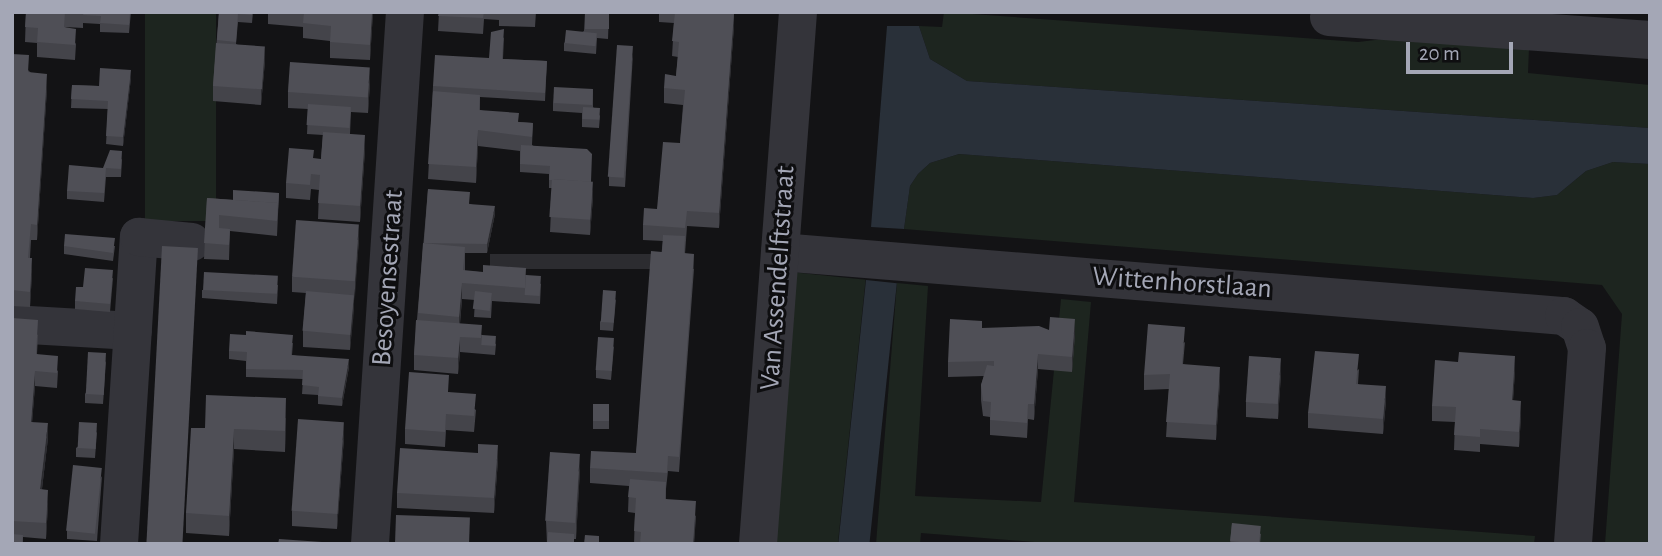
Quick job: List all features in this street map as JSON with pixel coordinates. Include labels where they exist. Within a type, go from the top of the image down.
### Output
[{"type":"street","name":"Besoyensestraat","points":[[370,544],[405,12]]},
{"type":"street","name":"Van Assendelftstraat","points":[[758,544],[797,12]]},
{"type":"street","points":[[1329,17],[1650,40]]},
{"type":"street","points":[[119,544],[139,237],[192,242]]},
{"type":"street","name":"Wittenhorstlaan","points":[[780,252],[1538,311],[1564,316],[1580,327],[1587,348],[1573,544]]},
{"type":"street","points":[[12,324],[133,331]]},
{"type":"shaded area","points":[[145,12],[216,12],[216,221],[145,221]]},
{"type":"shaded area","points":[[944,12],[1358,42],[1392,38],[1529,48],[1528,73],[1650,85],[1650,128],[967,81],[930,59],[919,26],[942,27]]},
{"type":"shaded area","points":[[887,26],[919,26],[930,59],[967,81],[1650,128],[1650,164],[1613,162],[1586,171],[1557,195],[1533,198],[959,154],[930,163],[918,174],[910,186],[904,229],[871,227]]},
{"type":"shaded area","points":[[959,154],[1533,198],[1557,195],[1586,171],[1613,162],[1650,164],[1650,544],[1605,544],[1622,314],[1602,285],[904,229],[910,186],[918,174],[930,163]]},
{"type":"shaded area","points":[[791,272],[866,280],[838,544],[762,544]]},
{"type":"shaded area","points":[[866,280],[897,283],[869,544],[838,544]]},
{"type":"shaded area","points":[[897,283],[928,286],[915,496],[1041,502],[1061,299],[1091,302],[1074,502],[1535,536],[1534,544],[1060,544],[921,533],[920,544],[876,544]]},
{"type":"building","points":[[26,12],[65,12],[64,27],[76,29],[75,45],[37,42],[38,28],[25,27]]},
{"type":"building","points":[[84,12],[130,12],[129,25],[100,23],[101,16],[83,15]]},
{"type":"building","points":[[219,12],[252,12],[252,15],[238,14],[236,42],[217,40]]},
{"type":"building","points":[[304,12],[372,12],[370,45],[330,42],[331,26],[303,23]]},
{"type":"building","points":[[439,12],[484,12],[483,18],[438,16]]},
{"type":"building","points":[[585,12],[609,12],[609,29],[585,29]]},
{"type":"building","points":[[675,12],[734,12],[719,213],[687,211],[685,228],[643,225],[644,208],[657,209],[663,142],[680,143],[685,90],[664,88],[665,74],[676,76],[679,42],[672,41]]},
{"type":"building","points":[[504,29],[502,59],[547,61],[545,93],[433,86],[435,55],[489,58],[491,32]]},
{"type":"building","points":[[566,30],[597,33],[595,46],[565,43]]},
{"type":"building","points":[[216,43],[265,46],[262,89],[213,86]]},
{"type":"building","points":[[617,45],[633,46],[624,178],[608,177]]},
{"type":"building","points":[[12,54],[29,55],[28,72],[47,74],[37,225],[31,224],[28,258],[32,258],[30,292],[12,290]]},
{"type":"building","points":[[290,62],[370,68],[368,98],[288,92]]},
{"type":"building","points":[[100,68],[131,70],[123,137],[106,136],[108,101],[71,99],[72,85],[99,86]]},
{"type":"building","points":[[554,87],[593,89],[592,105],[553,103]]},
{"type":"building","points":[[433,91],[480,95],[479,110],[519,113],[518,122],[533,123],[532,137],[478,130],[476,167],[428,164]]},
{"type":"building","points":[[308,104],[351,107],[349,128],[307,125]]},
{"type":"building","points":[[583,107],[600,108],[599,120],[582,119]]},
{"type":"building","points":[[323,132],[365,135],[360,206],[318,203],[320,175],[311,174],[310,185],[286,183],[289,148],[314,150],[313,158],[321,159]]},
{"type":"building","points":[[521,145],[587,149],[592,154],[591,182],[549,180],[550,166],[520,164]]},
{"type":"building","points":[[110,150],[122,151],[121,169],[106,168],[104,193],[67,191],[69,165],[103,168]]},
{"type":"building","points":[[552,179],[593,182],[590,220],[549,217]]},
{"type":"building","points":[[428,189],[470,192],[469,204],[495,206],[487,244],[424,243]]},
{"type":"building","points":[[233,190],[279,193],[278,210],[278,203],[233,200]]},
{"type":"building","points":[[207,198],[278,203],[277,221],[219,215],[219,228],[230,229],[229,245],[204,243]]},
{"type":"building","points":[[296,220],[359,224],[355,281],[292,277]]},
{"type":"building","points":[[65,234],[115,238],[113,253],[64,246]]},
{"type":"building","points":[[663,235],[685,236],[684,253],[694,254],[679,457],[668,456],[667,473],[590,468],[591,451],[636,453],[651,251],[662,252]]},
{"type":"building","points":[[423,243],[465,247],[463,270],[483,272],[483,265],[526,268],[525,288],[462,283],[459,317],[418,313]]},
{"type":"building","points":[[162,246],[198,248],[182,544],[146,544]]},
{"type":"building","points":[[85,268],[113,270],[110,304],[75,301],[76,287],[83,287]]},
{"type":"building","points":[[204,272],[278,276],[277,294],[203,290]]},
{"type":"building","points":[[526,275],[541,276],[540,296],[525,295]]},
{"type":"building","points":[[603,290],[616,291],[614,323],[601,322]]},
{"type":"building","points":[[306,291],[354,295],[350,335],[303,331]]},
{"type":"building","points":[[475,291],[492,293],[490,311],[473,309]]},
{"type":"building","points":[[1050,317],[1075,319],[1072,357],[1038,354],[1034,404],[1028,404],[1027,423],[990,420],[991,402],[983,401],[981,385],[987,365],[994,366],[994,361],[948,362],[950,319],[982,321],[982,328],[1039,326],[1049,330]]},
{"type":"building","points":[[12,318],[38,320],[36,354],[58,356],[57,373],[35,371],[31,422],[48,423],[40,489],[48,490],[46,523],[12,521]]},
{"type":"building","points":[[416,320],[482,325],[481,338],[460,337],[458,358],[414,355]]},
{"type":"building","points":[[1148,324],[1185,327],[1182,364],[1220,367],[1216,425],[1166,422],[1170,374],[1144,375]]},
{"type":"building","points":[[246,331],[293,335],[291,355],[349,359],[342,398],[318,396],[319,387],[302,385],[303,370],[246,369],[247,352],[229,351],[230,334],[246,335]]},
{"type":"building","points":[[482,335],[496,336],[495,346],[481,345]]},
{"type":"building","points":[[598,337],[614,338],[612,371],[596,370]]},
{"type":"building","points":[[1315,351],[1359,354],[1356,384],[1386,386],[1383,419],[1308,413]]},
{"type":"building","points":[[88,352],[106,353],[104,395],[86,394]]},
{"type":"building","points":[[1459,352],[1515,356],[1512,400],[1521,401],[1519,432],[1480,429],[1480,437],[1454,435],[1456,407],[1432,406],[1435,360],[1458,362]]},
{"type":"building","points":[[1249,356],[1281,358],[1278,404],[1246,402]]},
{"type":"building","points":[[409,372],[449,375],[448,392],[476,394],[474,416],[446,414],[445,432],[405,429]]},
{"type":"building","points":[[206,395],[286,398],[285,431],[234,429],[229,516],[186,513],[191,428],[205,428]]},
{"type":"building","points":[[593,404],[609,404],[609,421],[593,421]]},
{"type":"building","points":[[298,419],[344,422],[337,514],[292,511]]},
{"type":"building","points":[[79,422],[97,423],[96,449],[78,448]]},
{"type":"building","points":[[478,444],[498,445],[494,498],[397,493],[400,448],[478,453]]},
{"type":"building","points":[[550,452],[580,454],[575,523],[545,521]]},
{"type":"building","points":[[73,465],[102,468],[95,534],[66,531]]},
{"type":"building","points":[[630,479],[666,482],[665,499],[696,501],[693,544],[640,544],[641,532],[634,531],[636,498],[628,497]]},
{"type":"building","points":[[396,515],[470,518],[469,544],[395,544]]},
{"type":"building","points":[[1232,523],[1261,526],[1259,544],[1230,541]]},
{"type":"building","points":[[548,532],[574,534],[574,544],[547,544]]},
{"type":"building","points":[[12,534],[23,535],[22,544],[12,544]]},
{"type":"building","points":[[585,535],[599,536],[599,544],[584,544]]},
{"type":"building","points":[[279,539],[322,542],[322,544],[278,544]]}]
